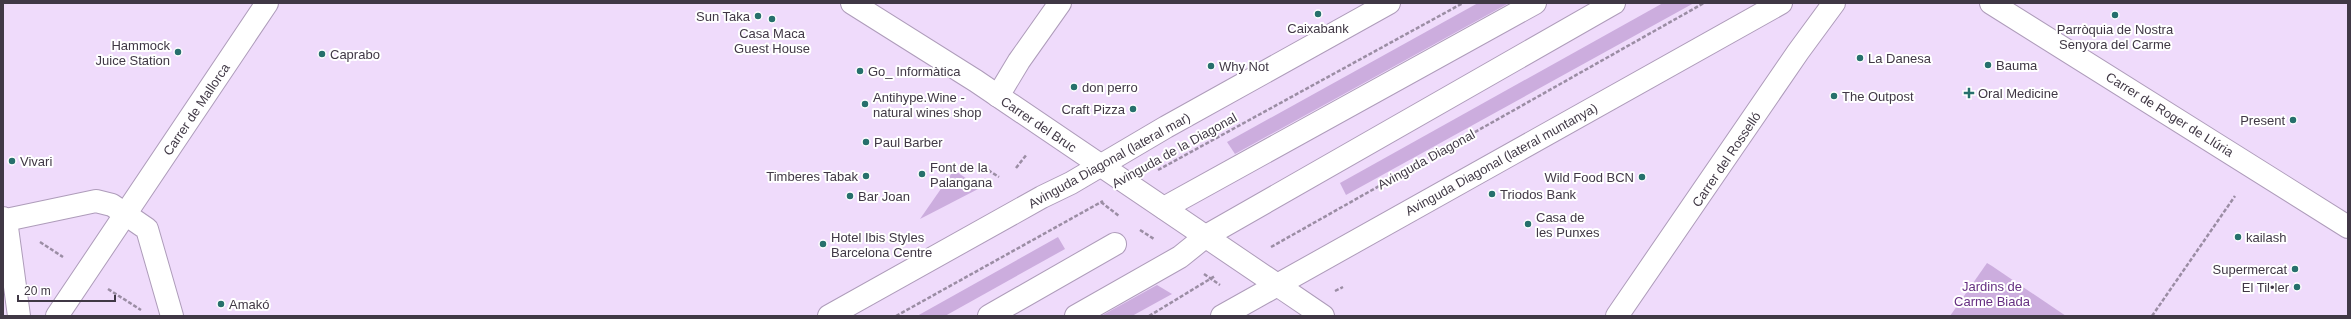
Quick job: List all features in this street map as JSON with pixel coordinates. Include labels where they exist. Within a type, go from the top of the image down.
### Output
[{"type":"street","name":"Carrer de Mallorca","points":[[57,316],[127,215],[267,3]]},
{"type":"street","name":"Carrer del Bruc","points":[[852,3],[998,96],[1323,316]]},
{"type":"street","points":[[998,96],[1019,61],[1060,3]]},
{"type":"street","name":"Avinguda Diagonal (lateral mar)","points":[[829,316],[1101,166],[1166,127],[1389,3]]},
{"type":"street","points":[[1164,208],[1535,3]]},
{"type":"street","points":[[1076,316],[1180,257],[1206,236],[1614,3]]},
{"type":"street","name":"Avinguda Diagonal (lateral muntanya)","points":[[1222,316],[1781,3]]},
{"type":"street","name":"Carrer del Rosselló","points":[[1618,316],[1798,52],[1834,3]]},
{"type":"street","name":"Carrer de Roger de Llúria","points":[[1991,3],[2348,226]]},
{"type":"street","points":[[19,316],[5,219],[93,202],[112,205],[147,229],[172,316]]},
{"type":"street","points":[[988,316],[1115,244]]},
{"type":"path","name":"Avinguda de la Diagonal","points":[[896,316],[1462,3]]},
{"type":"path","name":"Avinguda Diagonal","points":[[1149,316],[1242,261],[1704,3]]},
{"type":"path","points":[[1016,168],[1027,154]]},
{"type":"path","points":[[983,167],[999,177]]},
{"type":"path","points":[[2152,316],[2235,196]]},
{"type":"path","points":[[1096,199],[1122,219]]},
{"type":"path","points":[[114,293],[144,312]]},
{"type":"green space","points":[[1478,3],[1509,3],[1235,154],[1227,142]]},
{"type":"green space","points":[[1663,3],[1694,3],[1346,195],[1340,183]]},
{"type":"green space","points":[[954,170],[980,188],[920,219]]},
{"type":"green space","points":[[1058,237],[1065,249],[945,316],[917,316]]},
{"type":"green space","name":"Jardins de Carme Biada","points":[[1987,263],[1992,266],[2066,316],[1950,316]]},
{"type":"green space","points":[[1157,285],[1172,294],[1132,316],[1101,316]]},
{"type":"place","name":"Caixabank","points":[[1318,14]]},
{"type":"place","name":"Parròquia de Nostra Senyora del Carme","points":[[2115,15]]},
{"type":"place","name":"Sun Taka","points":[[758,16]]},
{"type":"place","name":"Casa Maca Guest House","points":[[772,19]]},
{"type":"place","name":"Hammock Juice Station","points":[[178,52]]},
{"type":"place","name":"Caprabo","points":[[322,54]]},
{"type":"place","name":"La Danesa","points":[[1860,58]]},
{"type":"place","name":"Bauma","points":[[1988,65]]},
{"type":"place","name":"Why Not","points":[[1211,66]]},
{"type":"place","name":"Go_ Informàtica","points":[[860,71]]},
{"type":"place","name":"don perro","points":[[1074,87]]},
{"type":"place","name":"Oral Medicine","points":[[1969,93]]},
{"type":"place","name":"The Outpost","points":[[1834,96]]},
{"type":"place","name":"Antihype.Wine - natural wines shop","points":[[865,104]]},
{"type":"place","name":"Craft Pizza","points":[[1133,109]]},
{"type":"place","name":"Present","points":[[2293,120]]},
{"type":"place","name":"Paul Barber","points":[[866,142]]},
{"type":"place","name":"Vivari","points":[[12,161]]},
{"type":"place","name":"Font de la Palangana","points":[[922,174]]},
{"type":"place","name":"Timberes Tabak","points":[[866,176]]},
{"type":"place","name":"Wild Food BCN","points":[[1642,177]]},
{"type":"place","name":"Triodos Bank","points":[[1492,194]]},
{"type":"place","name":"Bar Joan","points":[[850,196]]},
{"type":"place","name":"Casa de les Punxes","points":[[1528,224]]},
{"type":"place","name":"kailash","points":[[2238,237]]},
{"type":"place","name":"Hotel Ibis Styles Barcelona Centre","points":[[823,244]]},
{"type":"place","name":"Supermercat","points":[[2295,269]]},
{"type":"place","name":"El Til•ler","points":[[2297,287]]},
{"type":"place","name":"Amakó","points":[[221,304]]}]
